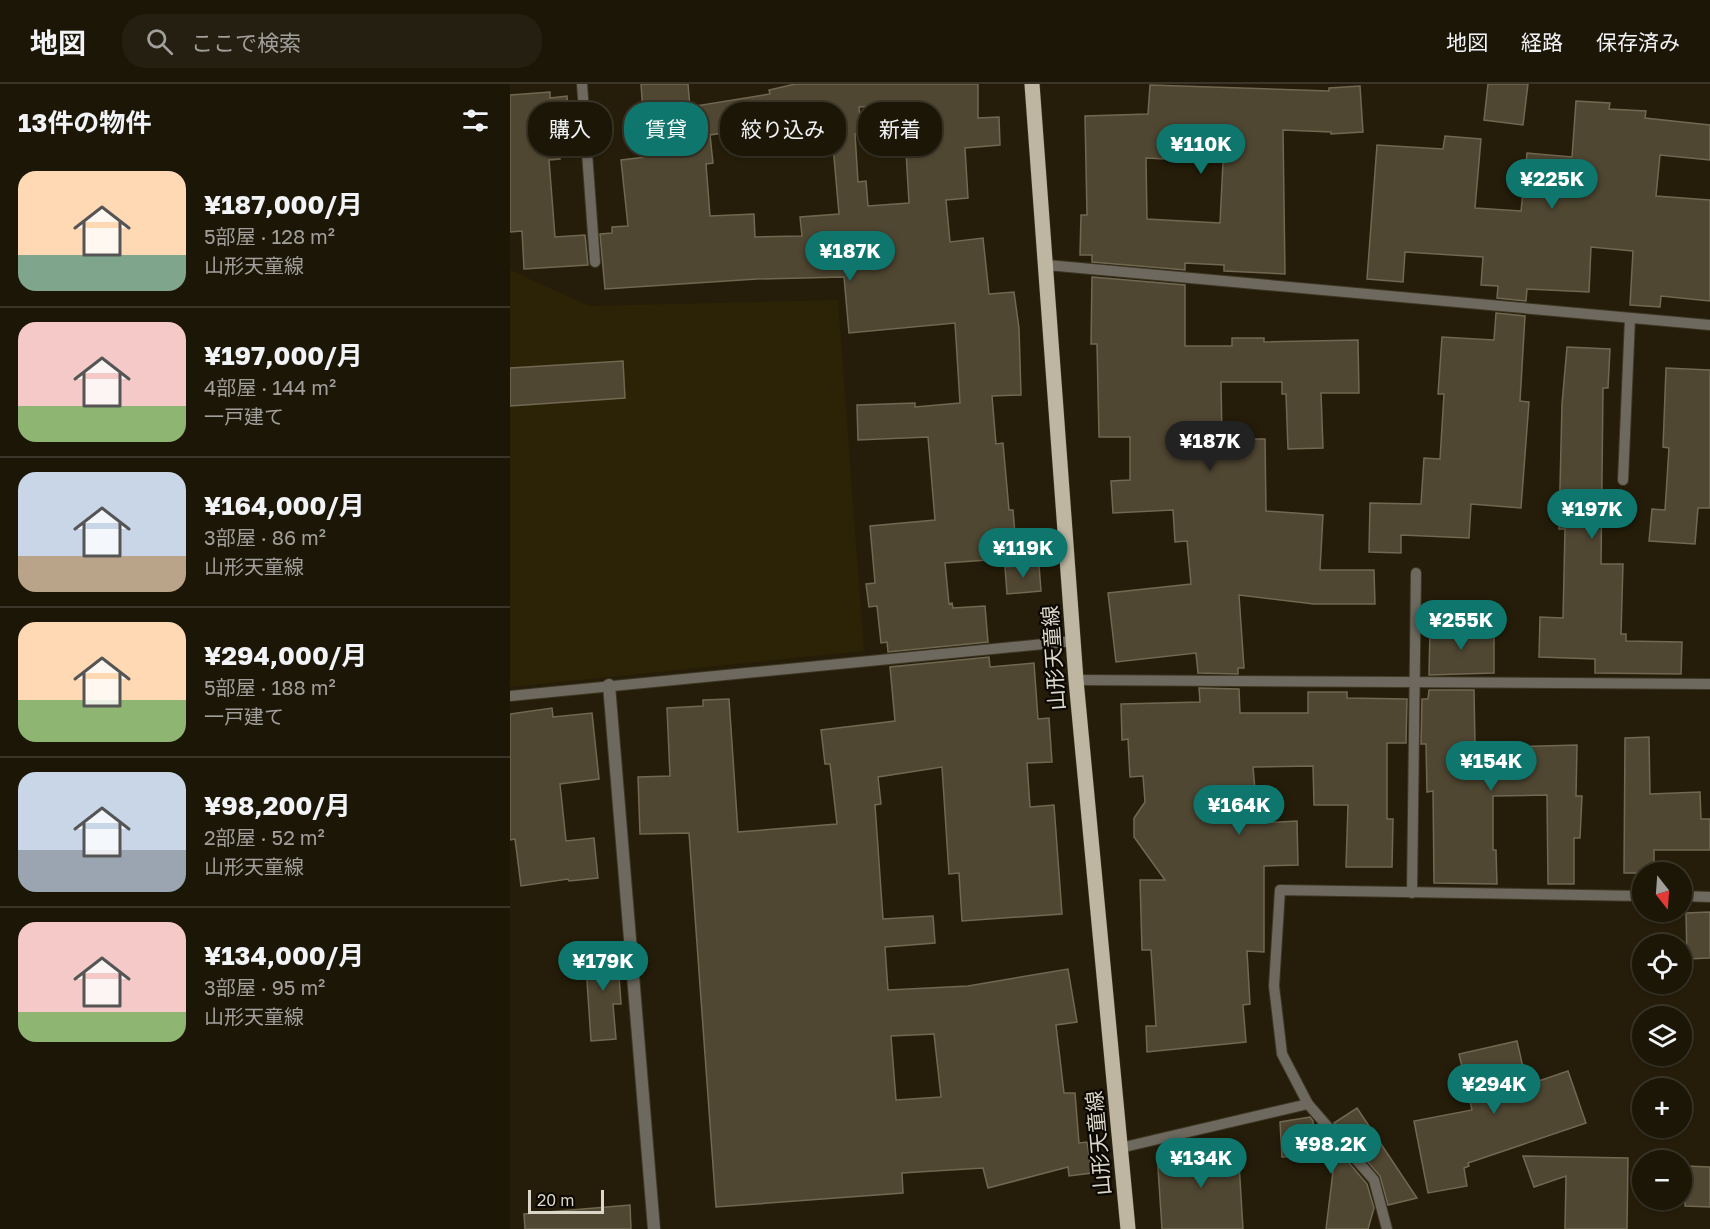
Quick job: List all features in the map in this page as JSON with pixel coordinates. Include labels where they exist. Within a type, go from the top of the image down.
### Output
[{"type":"main road","name":"山形天童線","points":[[1032,84],[1076,680],[1128,1229]]},
{"type":"street","points":[[609,685],[654,1229]]},
{"type":"lane","points":[[582,84],[595,262]]},
{"type":"lane","points":[[1047,266],[1710,325]]},
{"type":"lane","points":[[1623,480],[1630,318]]},
{"type":"lane","points":[[1412,893],[1416,573]]},
{"type":"lane","points":[[510,696],[1074,641]]},
{"type":"lane","points":[[1076,680],[1710,684]]},
{"type":"lane","points":[[1387,1229],[1374,1180],[1308,1104],[1282,1054],[1274,986],[1280,890],[1632,896]]},
{"type":"lane","points":[[1692,896],[1710,897]]},
{"type":"lane","points":[[1120,1148],[1308,1104]]},
{"type":"shaded area","points":[[510,270],[589,306],[838,300],[864,651],[510,687]]},
{"type":"building","points":[[641,84],[688,84],[690,102],[642,102]]},
{"type":"building","points":[[795,84],[978,84],[978,118],[999,117],[1000,145],[965,148],[968,198],[946,200],[950,242],[983,238],[989,294],[1014,292],[1019,328],[1021,395],[992,396],[996,444],[1003,443],[1009,510],[1013,510],[1017,558],[945,563],[949,604],[952,603],[953,608],[985,606],[988,642],[888,652],[887,642],[881,643],[877,606],[869,607],[866,584],[875,583],[870,526],[935,520],[928,437],[858,440],[857,405],[915,403],[915,407],[960,403],[955,323],[849,333],[844,277],[757,279],[605,289],[600,234],[612,233],[612,227],[628,226],[621,160],[646,156],[708,156],[708,104],[720,102],[720,133],[710,135],[713,163],[706,164],[710,216],[754,214],[755,237],[802,236],[800,217],[839,214],[834,156],[846,156],[846,102],[721,102],[770,94],[769,90]]},
{"type":"building","points":[[1488,84],[1528,84],[1523,125],[1484,120]]},
{"type":"building","points":[[1150,85],[1329,91],[1329,88],[1360,86],[1363,132],[1331,134],[1331,132],[1283,130],[1285,274],[1224,271],[1224,265],[1185,263],[1185,270],[1092,262],[1092,255],[1080,255],[1081,215],[1087,215],[1085,116],[1148,114]],"holes":[[[1146,158],[1223,162],[1220,223],[1147,219]]]},
{"type":"building","points":[[550,92],[550,98],[567,96],[568,102],[528,102],[528,156],[560,156],[560,159],[549,160],[555,237],[585,235],[588,265],[524,269],[522,231],[510,232],[510,95]]},
{"type":"building","points":[[1576,101],[1610,103],[1609,109],[1646,111],[1645,118],[1710,125],[1710,160],[1660,155],[1656,196],[1710,200],[1710,301],[1661,296],[1660,307],[1630,305],[1633,251],[1591,247],[1589,292],[1527,289],[1526,301],[1497,298],[1498,286],[1481,285],[1483,257],[1405,252],[1403,282],[1367,279],[1377,145],[1443,149],[1445,136],[1481,139],[1475,208],[1521,211],[1527,153],[1572,157]]},
{"type":"building","points":[[1092,277],[1185,285],[1185,346],[1232,346],[1232,338],[1264,338],[1264,342],[1358,340],[1359,393],[1321,393],[1323,448],[1288,449],[1286,394],[1282,394],[1282,382],[1221,382],[1222,439],[1265,439],[1266,511],[1323,515],[1320,570],[1374,570],[1375,604],[1314,604],[1239,595],[1244,668],[1238,668],[1238,674],[1198,673],[1196,653],[1116,662],[1108,593],[1191,584],[1187,541],[1175,542],[1173,510],[1113,513],[1111,481],[1130,480],[1130,437],[1099,437],[1097,344],[1091,344]]},
{"type":"building","points":[[1496,313],[1525,316],[1520,401],[1529,402],[1521,508],[1471,504],[1469,538],[1401,535],[1401,553],[1369,552],[1370,503],[1421,504],[1424,458],[1440,459],[1444,394],[1438,394],[1442,337],[1494,340]]},
{"type":"building","points":[[1567,347],[1610,349],[1608,388],[1603,388],[1601,564],[1623,564],[1621,634],[1626,634],[1626,641],[1682,642],[1681,674],[1595,673],[1595,659],[1539,657],[1540,617],[1563,618],[1565,529],[1559,529],[1562,404]]},
{"type":"building","points":[[623,361],[625,398],[510,406],[510,368]]},
{"type":"building","points":[[1666,368],[1710,370],[1710,508],[1698,508],[1695,544],[1649,541],[1652,509],[1665,510],[1669,448],[1663,447]]},
{"type":"building","points":[[1039,565],[1041,591],[1007,594],[1005,567]]},
{"type":"building","points":[[1430,628],[1494,629],[1494,673],[1429,675]]},
{"type":"building","points":[[989,657],[990,667],[1034,663],[1038,719],[1049,718],[1052,762],[1027,763],[1030,807],[1054,805],[1062,914],[962,921],[959,873],[949,874],[942,767],[878,777],[881,804],[875,805],[883,919],[933,916],[935,943],[885,947],[888,990],[968,986],[1068,969],[1077,1022],[1056,1025],[1064,1093],[1075,1093],[1079,1143],[1087,1142],[1092,1173],[1069,1176],[1068,1167],[988,1188],[983,1168],[902,1173],[903,1193],[716,1207],[689,833],[640,834],[638,777],[670,776],[667,708],[703,706],[703,700],[729,699],[738,832],[837,824],[830,764],[825,764],[821,730],[895,721],[890,667]],"holes":[[[934,1034],[941,1097],[896,1100],[891,1036]]]},
{"type":"building","points":[[1199,688],[1239,689],[1240,713],[1308,713],[1308,692],[1347,692],[1347,698],[1407,699],[1406,743],[1387,743],[1387,819],[1393,819],[1392,867],[1346,867],[1348,805],[1314,805],[1313,766],[1253,767],[1258,823],[1297,821],[1298,865],[1264,866],[1264,952],[1247,951],[1250,1004],[1243,1005],[1246,1042],[1147,1052],[1146,1026],[1156,1026],[1151,950],[1142,950],[1140,880],[1165,880],[1134,837],[1134,818],[1145,802],[1143,776],[1130,777],[1128,739],[1122,740],[1121,704],[1200,702]]},
{"type":"building","points":[[1429,690],[1474,690],[1475,744],[1503,743],[1503,747],[1577,745],[1576,796],[1582,796],[1580,838],[1574,838],[1574,884],[1548,884],[1547,795],[1493,796],[1493,850],[1496,850],[1497,884],[1434,883],[1433,791],[1427,792],[1426,744],[1421,744],[1422,699],[1428,699]]},
{"type":"building","points":[[552,708],[553,717],[592,713],[599,779],[560,784],[566,841],[594,838],[598,878],[569,881],[568,879],[521,886],[515,839],[510,840],[510,714]]},
{"type":"building","points":[[1649,737],[1650,794],[1700,792],[1701,819],[1710,819],[1710,850],[1654,850],[1654,862],[1632,862],[1632,873],[1624,873],[1625,738]]},
{"type":"building","points":[[1710,912],[1710,958],[1692,959],[1692,934],[1686,934],[1686,922],[1692,922],[1692,913]]},
{"type":"building","points":[[617,948],[621,1004],[613,1004],[616,1039],[591,1041],[585,951]]},
{"type":"building","points":[[1517,1041],[1527,1085],[1568,1071],[1586,1123],[1468,1163],[1469,1166],[1464,1168],[1467,1186],[1428,1193],[1414,1121],[1472,1110],[1459,1054]]},
{"type":"building","points":[[1357,1108],[1417,1198],[1388,1205],[1380,1176],[1334,1123]]},
{"type":"building","points":[[1310,1117],[1313,1121],[1314,1137],[1322,1131],[1367,1184],[1374,1208],[1368,1229],[1326,1229],[1335,1155],[1282,1157],[1280,1122]]},
{"type":"building","points":[[1238,1147],[1243,1229],[1162,1229],[1157,1153]]},
{"type":"building","points":[[1523,1156],[1628,1158],[1627,1229],[1565,1229],[1566,1176],[1534,1187]]},
{"type":"building","points":[[1692,1166],[1710,1167],[1710,1207],[1692,1206]]},
{"type":"building","points":[[630,1205],[631,1229],[525,1229],[524,1214]]}]
